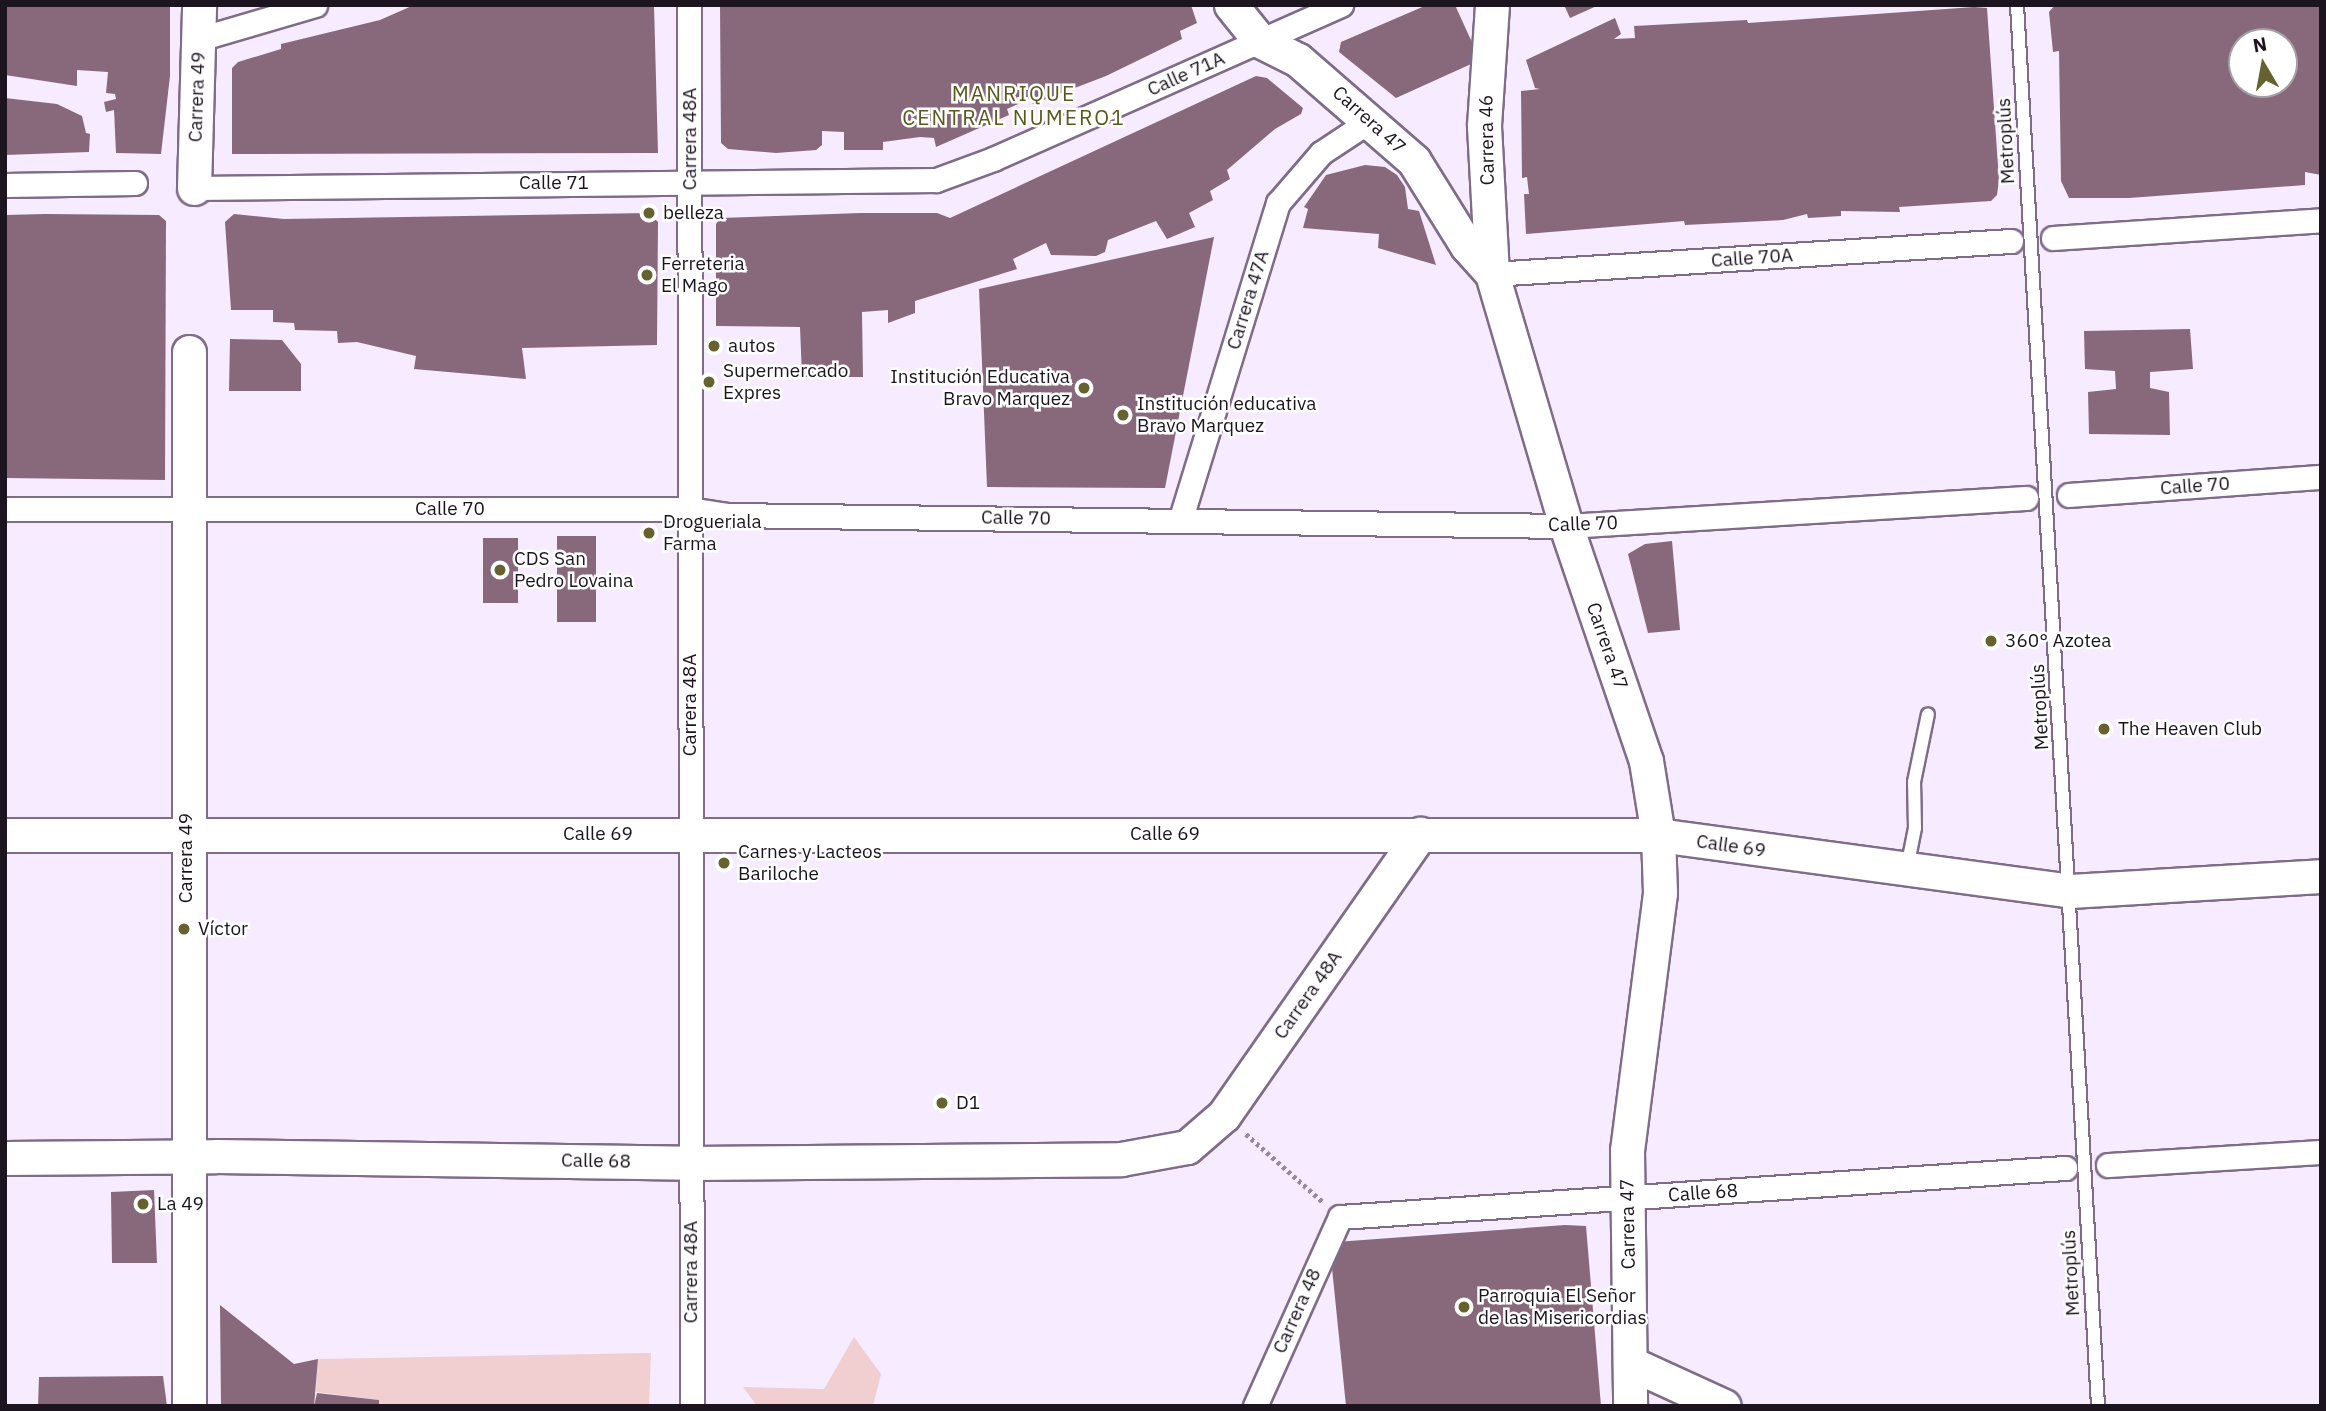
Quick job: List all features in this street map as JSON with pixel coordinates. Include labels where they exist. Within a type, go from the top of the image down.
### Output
[{"type":"street","name":"Carrera 49","points":[[194,188],[199,5]]},
{"type":"street","points":[[199,39],[315,5]]},
{"type":"street","name":"Carrera 48A","points":[[689,5],[692,1406]]},
{"type":"street","name":"Carrera 47","points":[[1231,5],[1260,41],[1298,60],[1371,120],[1415,161],[1467,246],[1492,274],[1566,526],[1646,761],[1658,835],[1660,893],[1629,1122],[1627,1198],[1630,1406]]},
{"type":"street","name":"Calle 71A","points":[[914,183],[981,165],[1340,5]]},
{"type":"street","name":"Carrera 46","points":[[1492,9],[1485,126],[1492,274]]},
{"type":"street","name":"Carrera 47A","points":[[1181,518],[1278,203],[1321,153],[1371,120]]},
{"type":"street","name":"Calle 71","points":[[194,188],[690,182],[914,183]]},
{"type":"street","points":[[5,185],[135,183]]},
{"type":"street","points":[[2053,238],[2321,220]]},
{"type":"street","name":"Calle 70A","points":[[1492,274],[2011,241]]},
{"type":"street","name":"Carrera 49","points":[[189,352],[186,834],[189,1406]]},
{"type":"street","name":"Calle 70","points":[[2069,495],[2321,477]]},
{"type":"street","name":"Calle 70","points":[[5,509],[689,509],[727,515],[1181,518],[1566,526],[2026,498]]},
{"type":"street","name":"Carrera 48A","points":[[1187,1147],[1224,1115],[1420,834]]},
{"type":"street","name":"Calle 69","points":[[5,835],[1658,835],[1906,872],[2070,891],[2321,876]]},
{"type":"street","name":"Calle 68","points":[[5,1158],[691,1163],[1121,1159],[1187,1147]]},
{"type":"street","points":[[2108,1166],[2321,1152]]},
{"type":"street","name":"Calle 68","points":[[1340,1217],[2065,1168]]},
{"type":"street","name":"Carrera 48","points":[[1255,1406],[1340,1217]]},
{"type":"street","points":[[1630,1363],[1724,1406]]},
{"type":"lane","name":"Metroplús","points":[[2017,5],[2098,1406]]},
{"type":"lane","points":[[1906,872],[1915,828],[1914,782],[1928,714]]},
{"type":"path","points":[[1224,1115],[1340,1217]]},
{"type":"shaded area","points":[[854,1337],[881,1374],[873,1406],[757,1406],[743,1387],[824,1389]]},
{"type":"shaded area","points":[[651,1353],[649,1406],[379,1406],[379,1400],[316,1392],[318,1359]]},
{"type":"building","points":[[5,5],[170,5],[170,76],[161,154],[116,153],[114,110],[106,112],[104,102],[116,99],[115,94],[106,93],[108,72],[77,70],[77,86],[5,75]]},
{"type":"building","points":[[414,5],[654,5],[658,153],[232,154],[232,68],[238,62],[281,49],[281,44],[380,20]]},
{"type":"building","points":[[720,5],[1191,5],[1197,23],[1180,31],[1182,39],[1106,76],[1033,104],[1031,98],[1007,109],[1009,115],[936,147],[934,138],[920,137],[883,142],[883,150],[844,150],[844,132],[822,131],[822,145],[816,150],[776,153],[728,149],[721,143]]},
{"type":"building","points":[[1427,5],[1455,5],[1480,60],[1396,98],[1339,52],[1341,42]]},
{"type":"building","points":[[1564,5],[1599,5],[1570,18]]},
{"type":"building","points":[[2055,5],[2321,5],[2321,175],[2305,172],[2305,185],[2129,198],[2069,198],[2061,181],[2059,51],[2053,52],[2049,12]]},
{"type":"building","points":[[1987,8],[1999,180],[1997,195],[1991,201],[1899,207],[1900,212],[1841,211],[1841,216],[1808,218],[1807,214],[1783,220],[1685,225],[1684,221],[1526,234],[1524,194],[1529,194],[1527,177],[1522,178],[1521,91],[1540,89],[1535,88],[1526,60],[1615,18],[1621,34],[1614,39],[1635,38],[1634,26],[1747,20],[1748,23]]},
{"type":"building","points":[[1256,76],[1267,78],[1303,108],[1301,114],[1275,129],[1227,170],[1230,179],[1210,191],[1213,200],[1189,213],[1195,227],[1167,239],[1156,221],[1108,240],[1105,252],[1096,256],[1051,255],[1046,243],[1013,259],[1017,269],[915,301],[915,313],[888,323],[888,310],[862,312],[863,377],[802,377],[800,327],[716,326],[716,224],[720,218],[937,213],[950,218]]},
{"type":"building","points":[[5,98],[57,104],[82,116],[86,133],[90,134],[89,152],[5,155]]},
{"type":"building","points":[[1365,165],[1385,167],[1397,175],[1405,187],[1408,209],[1419,211],[1436,265],[1378,248],[1379,234],[1303,228],[1308,209],[1304,207],[1326,175]]},
{"type":"building","points":[[649,213],[658,222],[657,345],[522,348],[526,379],[414,369],[416,356],[357,342],[338,343],[337,331],[295,330],[294,323],[273,322],[273,310],[231,310],[225,222],[234,214],[284,219]]},
{"type":"building","points":[[5,215],[159,215],[166,221],[165,480],[5,478]]},
{"type":"building","name":"Institución Educativa Bravo Marquez","points":[[1214,237],[1165,488],[987,487],[979,289]]},
{"type":"building","points":[[2190,329],[2193,369],[2150,372],[2150,388],[2169,392],[2170,435],[2089,434],[2088,392],[2116,389],[2115,371],[2085,369],[2084,331]]},
{"type":"building","points":[[230,339],[282,340],[301,364],[301,391],[229,391]]},
{"type":"building","points":[[557,536],[596,536],[596,622],[557,622]]},
{"type":"building","name":"CDS San Pedro Lovaina","points":[[483,538],[518,538],[518,603],[483,603]]},
{"type":"building","points":[[1672,541],[1680,630],[1648,633],[1628,554],[1645,544]]},
{"type":"building","points":[[154,1190],[157,1263],[112,1263],[111,1192]]},
{"type":"building","name":"Parroquia El Señor de las Misericordias","points":[[1565,1225],[1586,1226],[1601,1406],[1346,1406],[1332,1268],[1336,1242]]},
{"type":"building","points":[[220,1305],[294,1364],[318,1359],[314,1406],[221,1406]]},
{"type":"building","points":[[163,1376],[167,1406],[38,1406],[39,1377]]},
{"type":"building","points":[[317,1393],[379,1400],[379,1406],[314,1406]]},
{"type":"place","name":"belleza","points":[[649,213]]},
{"type":"place","name":"Ferreteria El Mago","points":[[647,275]]},
{"type":"place","name":"autos","points":[[714,346]]},
{"type":"place","name":"Supermercado Expres","points":[[709,382]]},
{"type":"place","name":"Institución Educativa Bravo Marquez","points":[[1084,388]]},
{"type":"place","name":"Institución educativa Bravo Marquez","points":[[1123,415]]},
{"type":"place","name":"Drogueriala Farma","points":[[649,533]]},
{"type":"place","name":"CDS San Pedro Lovaina","points":[[500,570]]},
{"type":"place","name":"360° Azotea","points":[[1991,641]]},
{"type":"place","name":"The Heaven Club","points":[[2104,729]]},
{"type":"place","name":"Carnes y Lacteos Bariloche","points":[[724,863]]},
{"type":"place","name":"Víctor","points":[[184,929]]},
{"type":"place","name":"D1","points":[[942,1103]]},
{"type":"place","name":"La 49","points":[[143,1204]]},
{"type":"place","name":"Parroquia El Señor de las Misericordias","points":[[1464,1307]]},
{"type":"district","name":"MANRIQUE CENTRAL NUMERO1","points":[[1014,105]]}]
